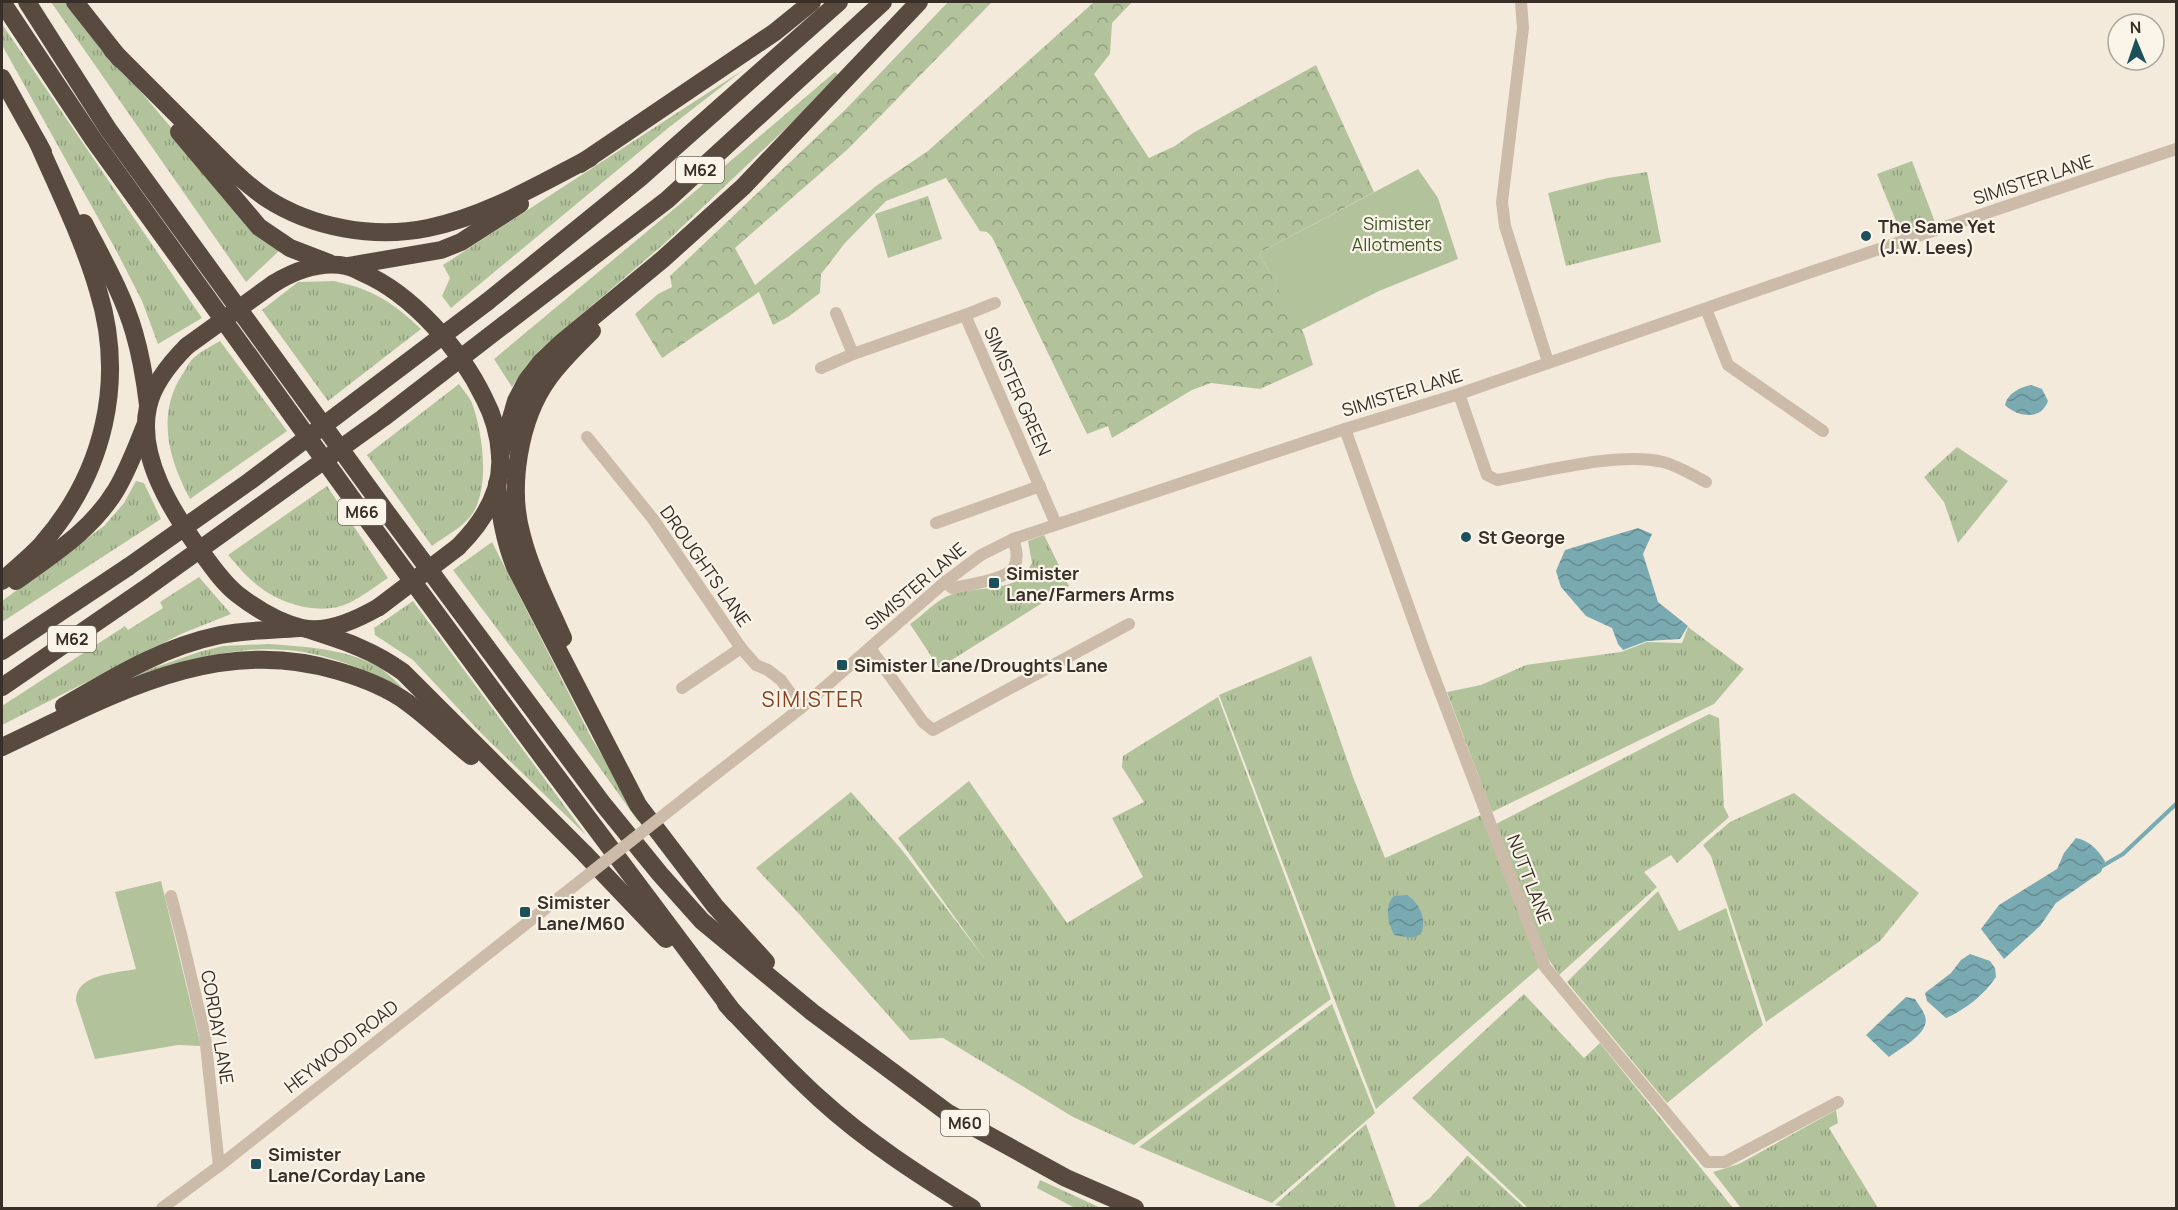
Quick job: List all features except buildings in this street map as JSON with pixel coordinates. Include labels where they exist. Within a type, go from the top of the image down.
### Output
[{"type":"highway","name":"M66","points":[[2,2],[93,139],[366,518],[734,1013]]},
{"type":"highway","name":"M66","points":[[27,2],[108,129],[394,523],[603,804],[702,921]]},
{"type":"highway","points":[[75,2],[259,227],[290,248],[377,279],[401,295],[435,327],[471,375],[485,399],[494,421],[500,456]]},
{"type":"highway","points":[[2,592],[70,542],[104,508],[126,471],[158,382],[171,362],[187,346],[273,284],[300,270],[422,255],[461,242],[590,158],[775,32],[812,2]]},
{"type":"highway","name":"M62","points":[[2,651],[128,567],[269,467],[488,302],[640,178],[839,2]]},
{"type":"highway","name":"M62","points":[[2,687],[142,591],[383,418],[667,200],[883,2]]},
{"type":"highway","points":[[812,1012],[715,906],[638,805],[515,567],[501,524],[497,484],[500,456],[516,401],[527,380],[541,362],[663,259],[743,187],[919,2]]},
{"type":"highway","points":[[112,50],[234,172],[266,198],[304,216],[347,229],[402,232],[428,228],[501,204],[590,158]]},
{"type":"highway","points":[[2,78],[83,220],[111,275],[133,329],[143,368],[152,461],[163,492],[171,508],[220,577],[237,594],[263,612],[304,629],[354,644],[381,656],[403,672],[584,852],[734,1013],[829,1106],[915,1173],[972,1209]]},
{"type":"highway","points":[[2,581],[40,546],[62,520],[79,492],[101,438],[109,402],[110,354],[99,291],[88,259],[38,143]]},
{"type":"highway","points":[[605,743],[574,661],[536,578],[521,534],[516,489],[518,466],[528,420],[549,378],[576,346],[663,259]]},
{"type":"highway","points":[[2,741],[144,660],[189,642],[223,634],[346,624],[379,607],[458,547],[477,529],[487,512],[497,484]]},
{"type":"highway","points":[[2,747],[130,688],[201,665],[254,659],[290,660],[323,666],[356,676],[408,702],[584,852]]},
{"type":"highway","name":"M60","points":[[702,921],[812,1012],[948,1113],[1066,1178],[1135,1209]]},
{"type":"street","points":[[1521,2],[1524,28],[1502,202],[1505,226],[1548,362]]},
{"type":"street","name":"SIMISTER LANE","points":[[703,784],[801,708],[945,582],[981,555],[1013,539],[1345,429],[1459,394],[2176,149]]},
{"type":"street","points":[[965,315],[995,303]]},
{"type":"street","points":[[1706,309],[1728,365],[1823,431]]},
{"type":"street","points":[[836,314],[854,354]]},
{"type":"street","name":"SIMISTER GREEN","points":[[821,368],[965,315],[1056,524]]},
{"type":"street","points":[[1459,394],[1487,475],[1497,480],[1615,459],[1641,459],[1663,462],[1706,482]]},
{"type":"street","name":"NUTT LANE","points":[[1345,429],[1424,651],[1545,967],[1707,1162],[1725,1162],[1838,1102]]},
{"type":"street","name":"DROUGHTS LANE","points":[[587,437],[652,519],[741,648],[756,665],[781,680],[801,708]]},
{"type":"street","points":[[936,523],[1040,486]]},
{"type":"street","points":[[945,582],[951,588],[980,583],[1010,572],[1014,567],[1017,554],[1013,539]]},
{"type":"street","points":[[870,648],[923,722],[933,730],[1130,624]]},
{"type":"street","points":[[682,688],[741,648]]},
{"type":"street","name":"HEYWOOD ROAD","points":[[162,1209],[703,784]]},
{"type":"street","name":"CORDAY LANE","points":[[171,896],[205,1036],[219,1166]]},
{"type":"green space","points":[[51,2],[65,2],[267,241],[280,250],[246,282]]},
{"type":"green space","points":[[948,2],[992,2],[848,149],[735,248],[755,285],[876,186],[928,151],[1094,2],[1132,2],[1112,23],[1110,54],[1094,74],[1149,158],[1175,146],[1193,133],[1316,65],[1374,192],[1259,253],[1304,334],[1313,365],[1260,389],[1211,383],[1192,390],[1112,438],[1108,426],[1087,434],[992,237],[987,232],[980,231],[946,178],[886,201],[845,243],[821,274],[820,293],[788,317],[773,325],[759,292],[662,358],[635,314],[658,294],[672,287],[670,276],[846,109]]},
{"type":"green space","points":[[2,24],[202,318],[158,344],[142,301],[117,252],[2,45]]},
{"type":"green space","points":[[743,70],[667,129],[451,308],[442,296],[450,278],[443,265]]},
{"type":"green space","points":[[835,72],[840,77],[665,243],[540,350],[512,387],[494,359]]},
{"type":"green space","points":[[1912,161],[1936,225],[1902,236],[1877,174]]},
{"type":"green space","name":"Simister Allotments","points":[[1418,169],[1438,198],[1458,259],[1379,291],[1301,330],[1259,253]]},
{"type":"green space","points":[[1647,172],[1661,242],[1566,266],[1548,193],[1608,178]]},
{"type":"green space","points":[[928,196],[942,239],[888,258],[875,214]]},
{"type":"green space","points":[[334,281],[360,288],[381,298],[421,329],[328,401],[262,310],[298,282]]},
{"type":"green space","points":[[220,341],[287,431],[190,499],[171,453],[168,437],[169,406],[174,390],[192,360]]},
{"type":"green space","points":[[459,384],[468,395],[476,415],[482,445],[481,492],[477,506],[470,517],[432,546],[367,455]]},
{"type":"green space","points":[[1957,447],[2008,481],[1958,543],[1944,502],[1924,477]]},
{"type":"green space","points":[[136,481],[144,483],[161,519],[2,622],[2,601],[104,526],[124,503]]},
{"type":"green space","points":[[327,486],[388,578],[339,607],[327,609],[304,607],[280,599],[261,588],[228,555]]},
{"type":"green space","points":[[1044,535],[1069,586],[939,668],[910,624],[935,603],[953,594],[1006,585],[1022,578],[1032,563],[1028,541]]},
{"type":"green space","points":[[492,542],[592,739],[641,818],[638,821],[453,570]]},
{"type":"green space","points":[[199,577],[231,614],[181,634],[2,725],[2,706],[125,626],[128,630],[163,608],[160,602]]},
{"type":"green space","points":[[413,601],[586,835],[481,733],[413,660],[375,635],[374,628]]},
{"type":"green space","points":[[1688,627],[1744,669],[1714,704],[1492,812],[1447,692],[1481,685],[1526,665],[1621,652],[1647,642],[1682,643]]},
{"type":"green space","points":[[269,644],[325,649],[352,656],[381,669],[403,688],[339,661],[313,654],[262,649],[237,651],[187,662],[137,679],[136,674],[199,652],[223,646]]},
{"type":"green space","points":[[1311,656],[1353,777],[1385,858],[1481,815],[1540,967],[1376,1109],[1219,695]]},
{"type":"green space","points":[[1218,697],[1331,999],[1134,1145],[1073,1117],[943,1038],[910,1040],[756,868],[851,792],[902,850],[984,958],[898,838],[969,781],[1067,923],[1143,877],[1112,818],[1144,802],[1122,767],[1123,756]]},
{"type":"green space","points":[[1709,714],[1719,718],[1724,807],[1729,817],[1677,863],[1671,855],[1644,872],[1657,887],[1559,975],[1544,952],[1494,825]]},
{"type":"green space","points":[[1794,793],[1919,893],[1880,941],[1766,1022],[1711,856],[1703,845],[1730,822]]},
{"type":"green space","points":[[161,881],[201,1046],[178,1045],[95,1059],[76,1001],[78,992],[82,985],[98,976],[136,969],[115,892]]},
{"type":"green space","points":[[1658,891],[1679,931],[1726,908],[1763,1025],[1667,1103],[1567,982]]},
{"type":"green space","points":[[1524,994],[1584,1058],[1600,1043],[1733,1208],[1528,1208],[1412,1098]]},
{"type":"green space","points":[[1332,1004],[1375,1113],[1272,1203],[1139,1147]]},
{"type":"green space","points":[[1836,1110],[1838,1123],[1829,1128],[1878,1208],[1741,1208],[1713,1172],[1739,1164]]},
{"type":"green space","points":[[1366,1124],[1396,1208],[1285,1208],[1275,1205]]},
{"type":"green space","points":[[1467,1156],[1525,1208],[1420,1208],[1418,1206],[1430,1198]]},
{"type":"green space","points":[[1040,1180],[1101,1208],[1075,1208],[1037,1188]]},
{"type":"water","points":[[2031,385],[2042,389],[2048,401],[2040,412],[2022,414],[2005,405],[2008,398],[2015,392]]},
{"type":"water","points":[[1638,528],[1652,534],[1643,554],[1658,602],[1688,626],[1680,639],[1647,641],[1623,650],[1612,628],[1586,616],[1561,587],[1556,571],[1565,550]]},
{"type":"water","points":[[2076,838],[2089,843],[2105,861],[2101,872],[2056,903],[2040,926],[2004,959],[1981,929],[1999,905],[2057,869],[2064,853]]},
{"type":"water","points":[[1407,895],[1416,902],[1423,918],[1421,934],[1412,938],[1394,935],[1388,915],[1389,905],[1394,896]]},
{"type":"water","points":[[1970,954],[1990,961],[1995,968],[1996,977],[1974,1001],[1946,1018],[1927,1001],[1925,993],[1951,973],[1961,960]]},
{"type":"water","points":[[1906,997],[1915,999],[1926,1022],[1919,1034],[1889,1057],[1866,1035]]},
{"type":"waterway","points":[[2099,868],[2123,854],[2176,804]]},
{"type":"place","name":"The Same Yet (J.W. Lees)","points":[[1866,236]]},
{"type":"place","name":"St George","points":[[1466,537]]},
{"type":"place","name":"Simister Lane/Farmers Arms","points":[[994,583]]},
{"type":"place","name":"Simister Lane/Droughts Lane","points":[[842,665]]},
{"type":"place","name":"Simister Lane/M60","points":[[525,912]]},
{"type":"place","name":"Simister Lane/Corday Lane","points":[[256,1164]]},
{"type":"district","name":"SIMISTER","points":[[813,699]]}]
